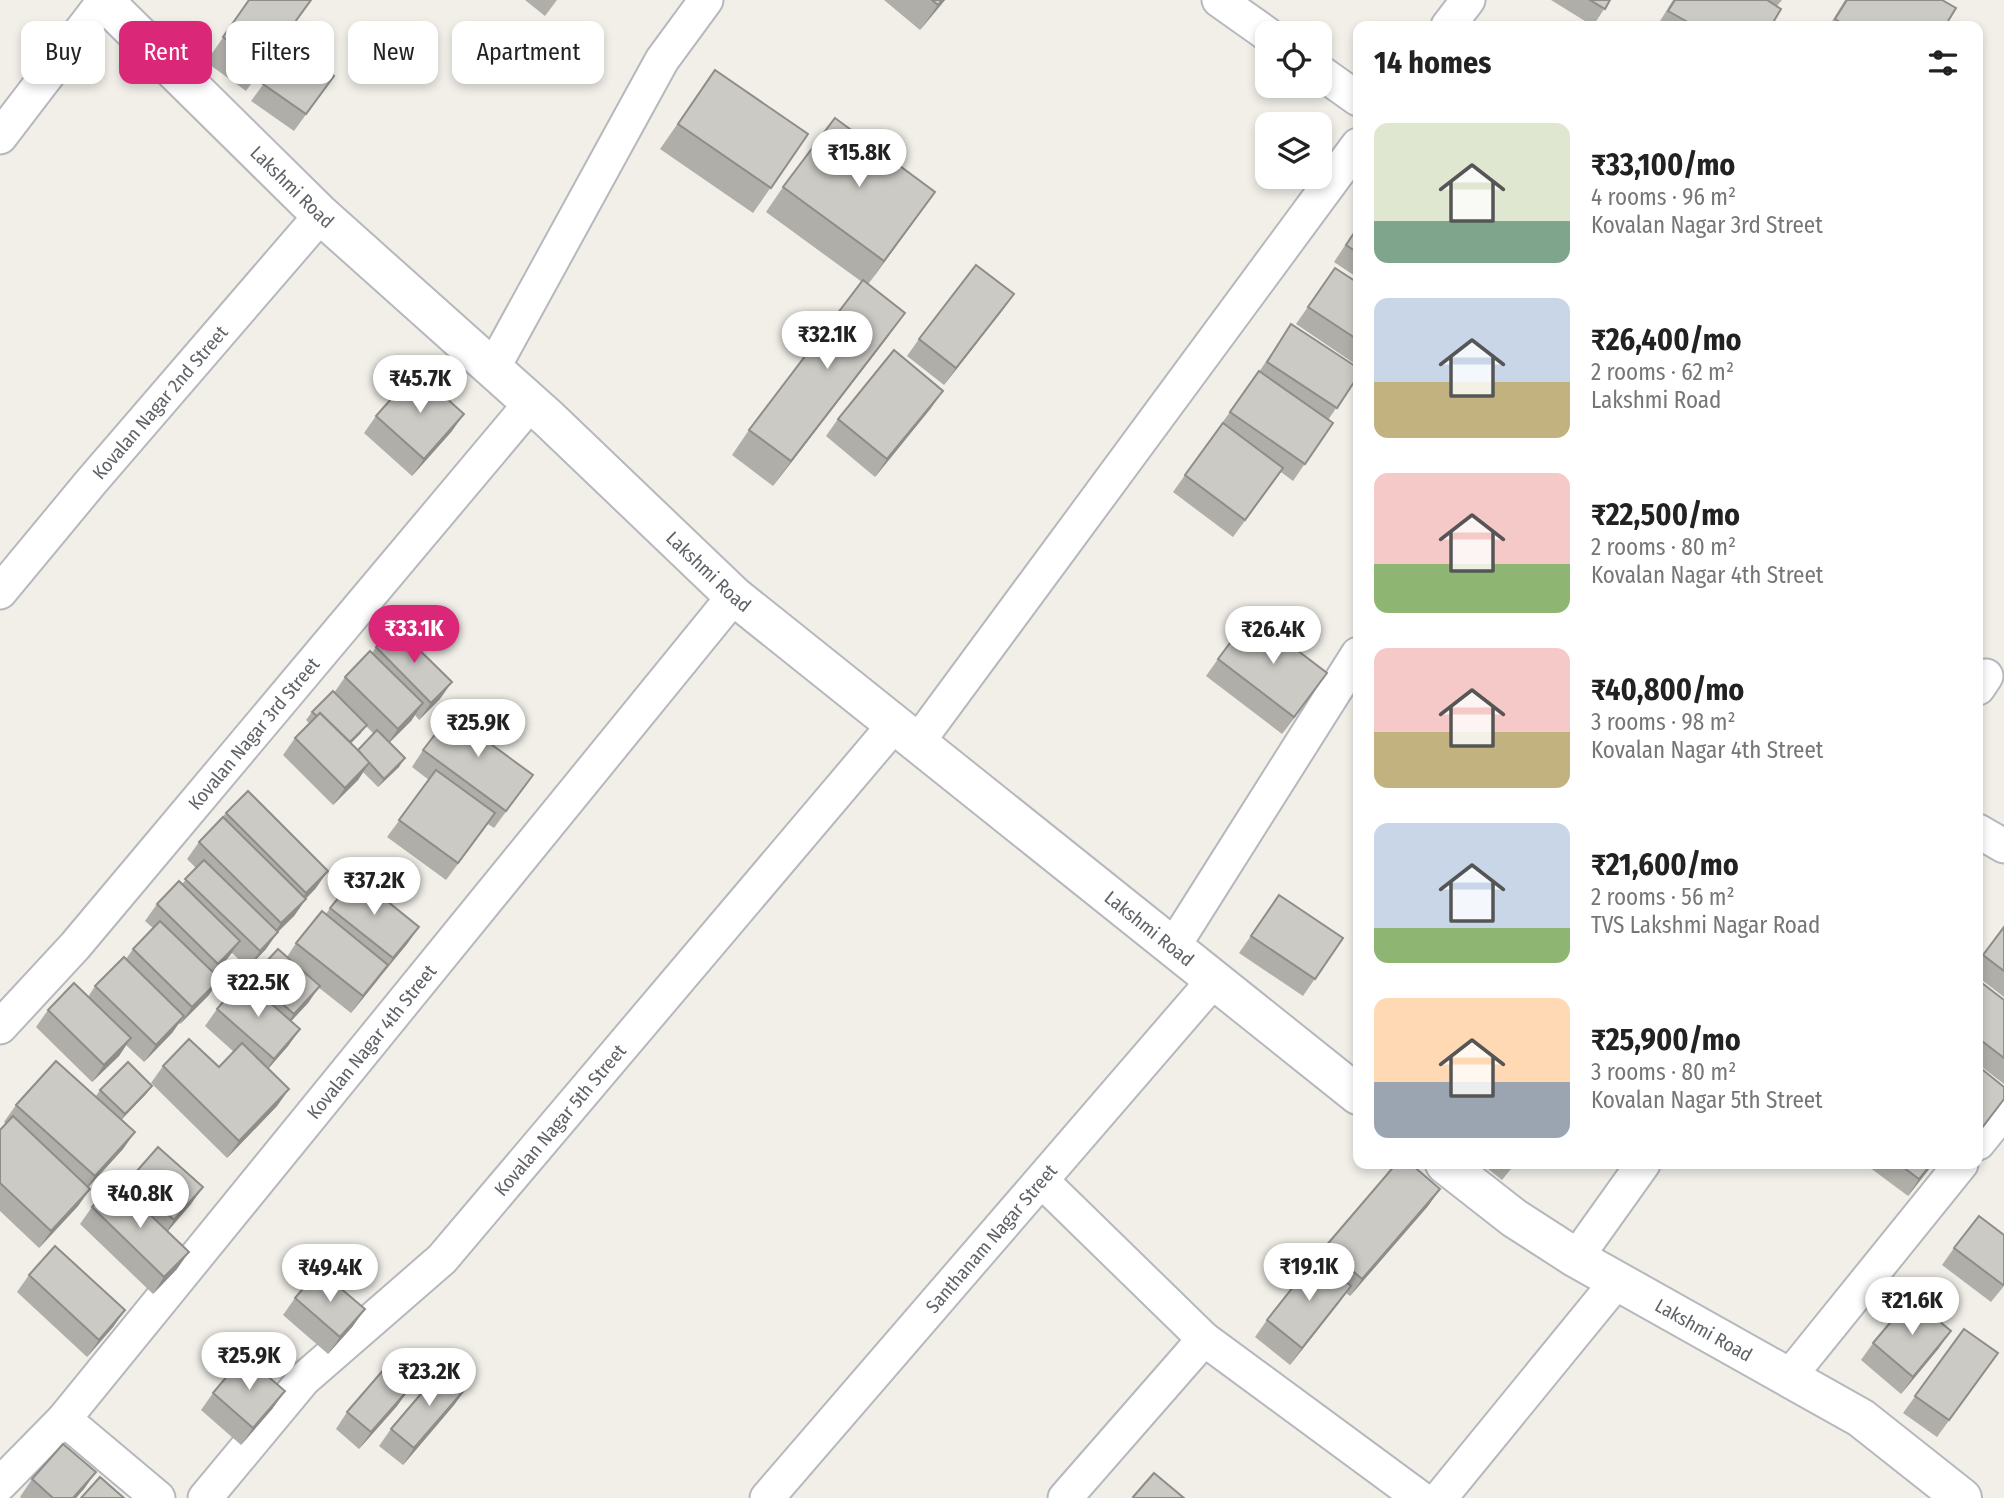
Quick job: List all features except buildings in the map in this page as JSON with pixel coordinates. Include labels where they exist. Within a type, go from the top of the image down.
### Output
[{"type":"street","points":[[0,137],[103,0]]},
{"type":"street","name":"Lakshmi Road","points":[[103,0],[321,215],[531,403],[734,596],[1353,1091]]},
{"type":"street","points":[[493,368],[662,60],[706,0]]},
{"type":"street","points":[[1452,21],[1468,0]]},
{"type":"street","points":[[1227,2],[1255,24]]},
{"type":"street","points":[[1332,81],[1353,95]]},
{"type":"street","name":"Kovalan Nagar 5th Street","points":[[205,1498],[304,1379],[442,1259],[906,733],[1353,152]]},
{"type":"street","name":"Kovalan Nagar 2nd Street","points":[[0,592],[321,215]]},
{"type":"street","name":"Kovalan Nagar 3rd Street","points":[[0,1027],[75,946],[531,403]]},
{"type":"street","name":"Kovalan Nagar 4th Street","points":[[0,1484],[64,1419],[734,596]]},
{"type":"street","points":[[1173,947],[1353,662]]},
{"type":"street","points":[[1983,834],[2004,846]]},
{"type":"street","name":"Santhanam Nagar Street","points":[[768,1498],[1214,980]]},
{"type":"street","points":[[1983,1137],[2004,1111]]},
{"type":"street","name":"Lakshmi Road","points":[[1451,1169],[1514,1218],[1576,1258],[1861,1418],[1962,1498]]},
{"type":"street","points":[[1576,1258],[1639,1169]]},
{"type":"street","points":[[1789,1377],[1957,1169]]},
{"type":"street","points":[[1042,1181],[1204,1339],[1420,1498]]},
{"type":"street","points":[[1440,1498],[1618,1280]]},
{"type":"street","points":[[1065,1498],[1204,1339]]},
{"type":"street","points":[[64,1419],[158,1498]]}]
